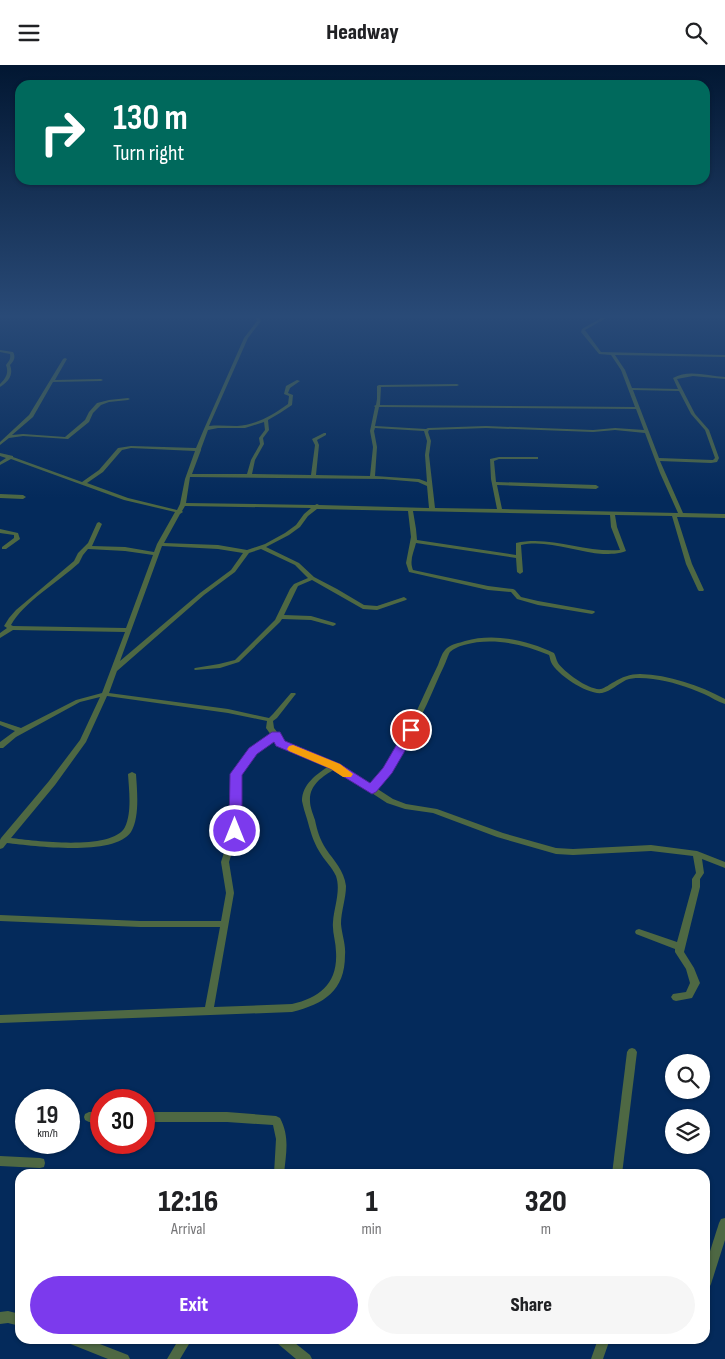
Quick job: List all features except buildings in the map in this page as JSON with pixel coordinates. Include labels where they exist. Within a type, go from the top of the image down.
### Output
[{"type":"street","points":[[0,444],[10,437],[31,416],[54,377]]},
{"type":"street","points":[[2,843],[52,783],[83,740],[106,694],[156,554],[181,508],[189,475],[206,429],[229,377]]},
{"type":"street","points":[[626,377],[662,473],[681,514]]},
{"type":"street","points":[[658,459],[711,462],[717,460],[707,430],[693,414],[676,377]]},
{"type":"street","points":[[52,381],[101,380]]},
{"type":"street","points":[[244,426],[266,419],[290,404],[292,395],[286,394],[287,389],[298,381]]},
{"type":"street","points":[[372,478],[375,447],[372,431],[380,394],[378,387],[381,385],[457,385]]},
{"type":"street","points":[[631,389],[681,390]]},
{"type":"street","points":[[10,437],[23,435],[66,438],[87,421],[99,404],[128,399]]},
{"type":"street","points":[[376,406],[637,408]]},
{"type":"street","points":[[249,475],[253,460],[260,449],[261,438],[265,433],[266,419]]},
{"type":"street","points":[[206,429],[213,426],[266,427]]},
{"type":"street","points":[[373,427],[426,430],[486,427],[593,431],[614,429],[646,432]]},
{"type":"street","points":[[426,430],[430,441],[427,455],[432,509]]},
{"type":"street","points":[[313,477],[317,445],[314,439],[324,434]]},
{"type":"street","points":[[82,484],[100,471],[120,449],[131,447],[199,450]]},
{"type":"street","points":[[0,454],[126,499],[181,508],[193,505],[725,516]]},
{"type":"street","points":[[0,464],[11,457]]},
{"type":"street","points":[[500,511],[494,483],[493,459],[536,458]]},
{"type":"street","points":[[189,475],[372,478],[419,481],[430,479]]},
{"type":"street","points":[[419,481],[430,485]]},
{"type":"street","points":[[494,483],[596,487]]},
{"type":"street","points":[[0,496],[23,497]]},
{"type":"street","points":[[114,670],[202,594],[233,571],[247,553],[292,530],[317,507]]},
{"type":"street","points":[[410,509],[415,534],[408,562],[411,571],[488,588],[513,591],[519,598],[538,603],[592,612]]},
{"type":"street","points":[[520,572],[518,544],[527,542],[589,551],[623,551],[614,527],[612,514]]},
{"type":"street","points":[[674,515],[689,565],[700,590]]},
{"type":"street","points":[[99,524],[88,547],[80,554],[76,564],[8,622],[7,626],[12,628],[128,629]]},
{"type":"street","points":[[0,531],[16,534],[17,539],[4,548]]},
{"type":"street","points":[[414,541],[518,557]]},
{"type":"street","points":[[160,544],[218,547],[247,553]]},
{"type":"street","points":[[88,547],[125,549],[156,554]]},
{"type":"street","points":[[262,547],[297,565],[312,578],[363,607],[377,608],[404,599]]},
{"type":"street","points":[[197,669],[220,667],[237,661],[281,617],[296,585],[312,578]]},
{"type":"street","points":[[281,617],[311,617],[333,624]]},
{"type":"street","points":[[0,636],[12,628]]},
{"type":"street","points":[[372,789],[388,771],[405,743],[448,650],[458,643],[503,640],[538,648],[552,654],[554,662],[571,679],[595,691],[602,691],[627,676],[642,676],[702,691],[725,702]]},
{"type":"street","points":[[0,746],[21,731],[78,701],[106,694],[228,711],[270,720]]},
{"type":"street","points":[[270,720],[293,694]]},
{"type":"street","points":[[270,720],[270,728],[280,743],[335,766],[390,801],[405,807],[434,811],[500,835],[556,851],[573,853],[651,848],[697,855],[725,865]]},
{"type":"street","points":[[0,723],[21,731]]},
{"type":"street","points":[[209,1011],[230,886],[225,862],[235,831],[236,774],[253,751],[276,735]]},
{"type":"street","points":[[0,1019],[292,1008],[311,1004],[329,992],[336,981],[341,956],[337,926],[342,888],[337,870],[319,844],[306,801],[306,794],[315,778],[335,766]]},
{"type":"street","points":[[2,843],[78,845],[121,838],[127,833],[130,826],[133,797],[132,774]]},
{"type":"street","points":[[676,997],[689,995],[695,983],[690,968],[679,952],[688,922],[696,879],[700,873],[697,855]]},
{"type":"street","points":[[0,918],[140,924],[225,924]]},
{"type":"street","points":[[640,932],[680,947]]},
{"type":"street","points":[[618,1169],[632,1052]]},
{"type":"street","points":[[155,1117],[227,1117],[276,1121],[280,1127],[279,1169]]},
{"type":"street","points":[[0,1161],[40,1163]]},
{"type":"street","points":[[710,1253],[725,1223]]},
{"type":"street","points":[[0,1318],[15,1319]]},
{"type":"street","points":[[85,1344],[124,1359]]},
{"type":"street","points":[[173,1359],[183,1344]]},
{"type":"street","points":[[287,1344],[306,1359]]},
{"type":"street","points":[[597,1359],[602,1344]]},
{"type":"slow traffic","points":[[293,749],[335,766],[347,774]]},
{"type":"route","points":[[235,831],[236,774],[253,751],[276,735],[280,743],[335,766],[372,789],[388,771],[411,730]]}]
